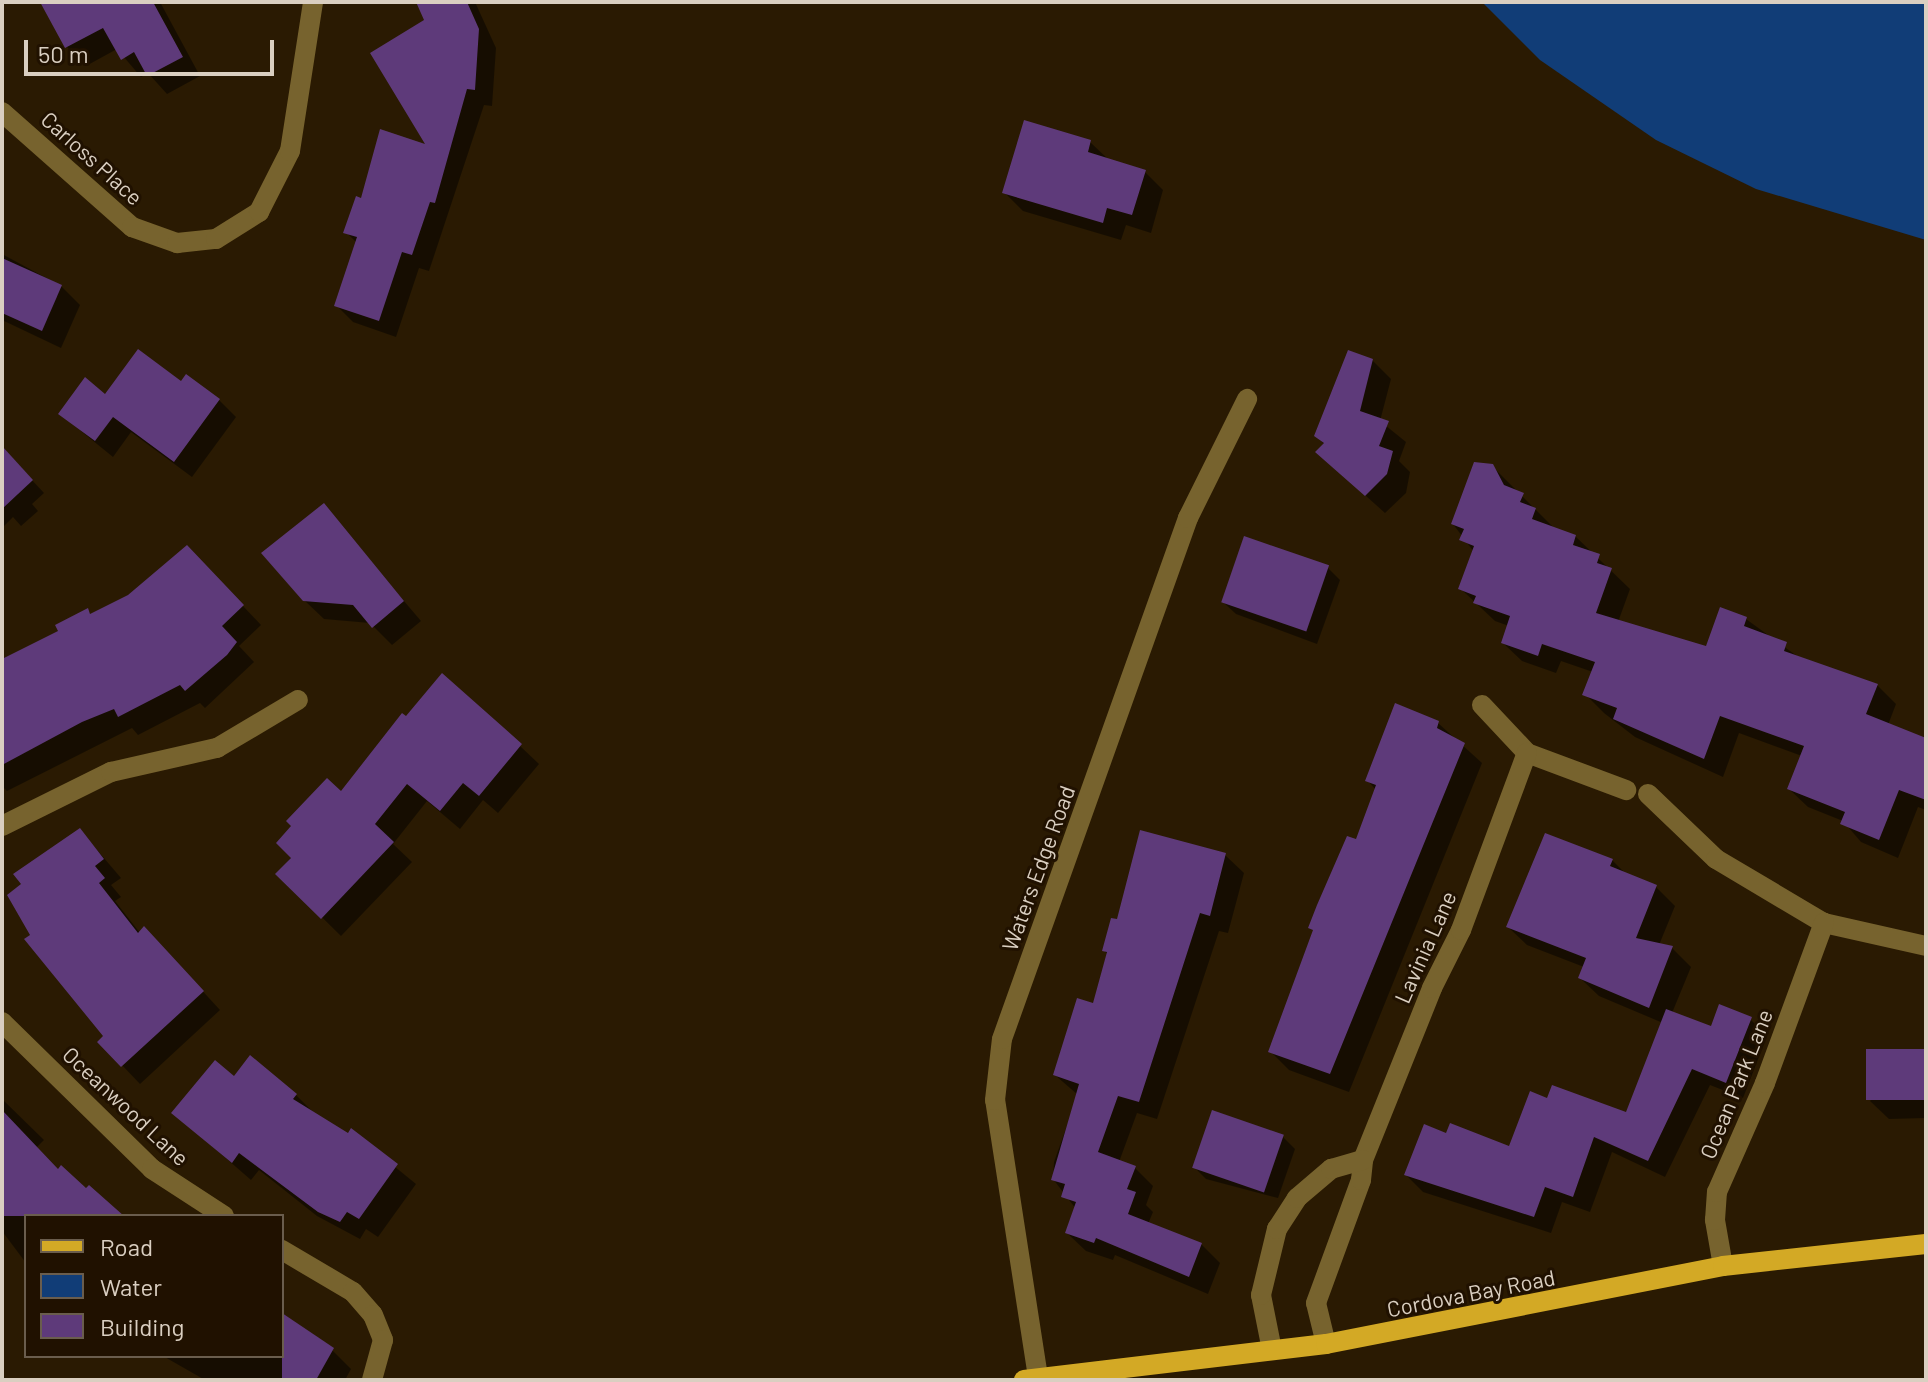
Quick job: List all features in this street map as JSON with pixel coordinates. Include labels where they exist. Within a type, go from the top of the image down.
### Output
[{"type":"main road","name":"Cordova Bay Road","points":[[1031,1378],[1326,1344],[1723,1266],[1926,1244]]},
{"type":"street","name":"Carloss Place","points":[[2,112],[132,227],[177,243],[216,239],[259,212],[290,151],[313,2]]},
{"type":"street","name":"Waters Edge Road","points":[[1031,1378],[995,1100],[1002,1039],[1188,518],[1247,399]]},
{"type":"street","points":[[2,826],[111,772],[217,748],[298,700]]},
{"type":"street","points":[[1482,705],[1527,753],[1626,790]]},
{"type":"street","name":"Lavinia Lane","points":[[1326,1344],[1316,1303],[1361,1180],[1363,1160],[1432,988],[1461,930],[1527,753]]},
{"type":"street","points":[[1648,794],[1716,859],[1824,923],[1926,946]]},
{"type":"street","name":"Ocean Park Lane","points":[[1723,1266],[1715,1220],[1717,1192],[1765,1083],[1824,923]]},
{"type":"street","name":"Oceanwood Lane","points":[[2,1022],[152,1169],[221,1214]]},
{"type":"street","points":[[1272,1350],[1261,1295],[1277,1229],[1297,1198],[1331,1169],[1363,1160]]},
{"type":"street","points":[[284,1251],[353,1292],[373,1315],[383,1340],[372,1380]]},
{"type":"water","points":[[1482,2],[1926,2],[1926,240],[1756,189],[1656,140],[1540,60]]},
{"type":"building","points":[[40,2],[153,2],[183,57],[147,76],[134,52],[121,60],[103,28],[65,48]]},
{"type":"building","points":[[416,2],[467,2],[479,29],[475,90],[467,89],[435,203],[430,202],[412,255],[402,252],[379,321],[334,306],[357,237],[343,233],[356,196],[361,198],[380,129],[425,144],[370,53],[424,20]]},
{"type":"building","points":[[1024,120],[1091,140],[1088,152],[1146,170],[1132,215],[1107,208],[1103,223],[1002,193]]},
{"type":"building","points":[[2,258],[62,285],[42,331],[2,313]]},
{"type":"building","points":[[138,349],[181,381],[186,374],[220,399],[174,462],[113,417],[95,441],[58,414],[85,377],[105,394]]},
{"type":"building","points":[[1348,350],[1373,359],[1360,411],[1389,421],[1379,446],[1393,451],[1387,474],[1365,496],[1315,452],[1324,443],[1314,436]]},
{"type":"building","points":[[2,446],[33,480],[2,509]]},
{"type":"building","points":[[1474,462],[1493,464],[1504,485],[1524,493],[1520,502],[1536,508],[1532,519],[1576,535],[1573,545],[1600,554],[1597,563],[1612,568],[1596,613],[1706,646],[1720,607],[1747,617],[1744,626],[1787,642],[1784,651],[1878,684],[1866,714],[1926,738],[1926,800],[1899,790],[1879,840],[1840,824],[1845,812],[1787,789],[1804,746],[1720,716],[1704,759],[1613,719],[1617,708],[1582,695],[1595,662],[1542,644],[1538,656],[1501,643],[1510,616],[1473,603],[1476,596],[1458,589],[1474,546],[1459,540],[1464,529],[1451,524]]},
{"type":"building","points":[[324,503],[404,601],[372,628],[353,605],[303,601],[261,553]]},
{"type":"building","points":[[1244,536],[1329,565],[1306,631],[1221,602]]},
{"type":"building","points":[[187,545],[244,605],[222,626],[237,642],[227,655],[185,691],[180,685],[118,717],[114,709],[82,722],[2,765],[2,659],[58,631],[55,625],[88,608],[90,614],[128,595]]},
{"type":"building","points":[[442,673],[522,744],[479,796],[463,783],[440,811],[407,784],[375,824],[394,842],[321,919],[275,874],[291,858],[276,843],[291,826],[286,821],[327,778],[341,791],[402,713],[406,716]]},
{"type":"building","points":[[1395,703],[1439,721],[1437,728],[1465,743],[1330,1074],[1268,1052],[1313,930],[1308,928],[1317,905],[1347,836],[1356,839],[1376,785],[1365,781]]},
{"type":"building","points":[[80,828],[104,859],[95,866],[105,878],[99,883],[138,933],[144,926],[204,991],[121,1067],[97,1042],[103,1036],[24,939],[30,935],[7,895],[21,884],[13,874]]},
{"type":"building","points":[[1140,830],[1226,853],[1210,916],[1200,913],[1139,1102],[1118,1096],[1098,1152],[1136,1166],[1127,1189],[1136,1192],[1128,1214],[1202,1243],[1189,1277],[1096,1238],[1094,1243],[1065,1233],[1076,1202],[1061,1197],[1065,1184],[1051,1180],[1079,1084],[1053,1075],[1077,998],[1093,1003],[1107,952],[1102,951],[1111,918],[1117,919]]},
{"type":"building","points":[[1545,833],[1613,859],[1610,866],[1657,885],[1636,938],[1673,946],[1649,1008],[1578,978],[1586,958],[1506,927]]},
{"type":"building","points":[[1719,1004],[1752,1017],[1726,1083],[1692,1069],[1648,1161],[1594,1137],[1573,1197],[1545,1187],[1534,1217],[1404,1175],[1424,1124],[1446,1133],[1450,1123],[1509,1146],[1530,1091],[1547,1098],[1552,1085],[1626,1112],[1666,1009],[1711,1026]]},
{"type":"building","points":[[1866,1049],[1926,1049],[1926,1100],[1866,1100]]},
{"type":"building","points":[[250,1055],[297,1094],[293,1099],[348,1133],[351,1128],[398,1164],[359,1219],[347,1212],[340,1222],[318,1212],[239,1153],[232,1163],[171,1113],[215,1060],[234,1076]]},
{"type":"building","points":[[2,1110],[58,1169],[61,1165],[122,1214],[24,1214],[2,1216]]},
{"type":"building","points":[[1212,1110],[1284,1135],[1264,1192],[1192,1168]]},
{"type":"building","points":[[284,1314],[334,1348],[316,1380],[282,1380]]}]
